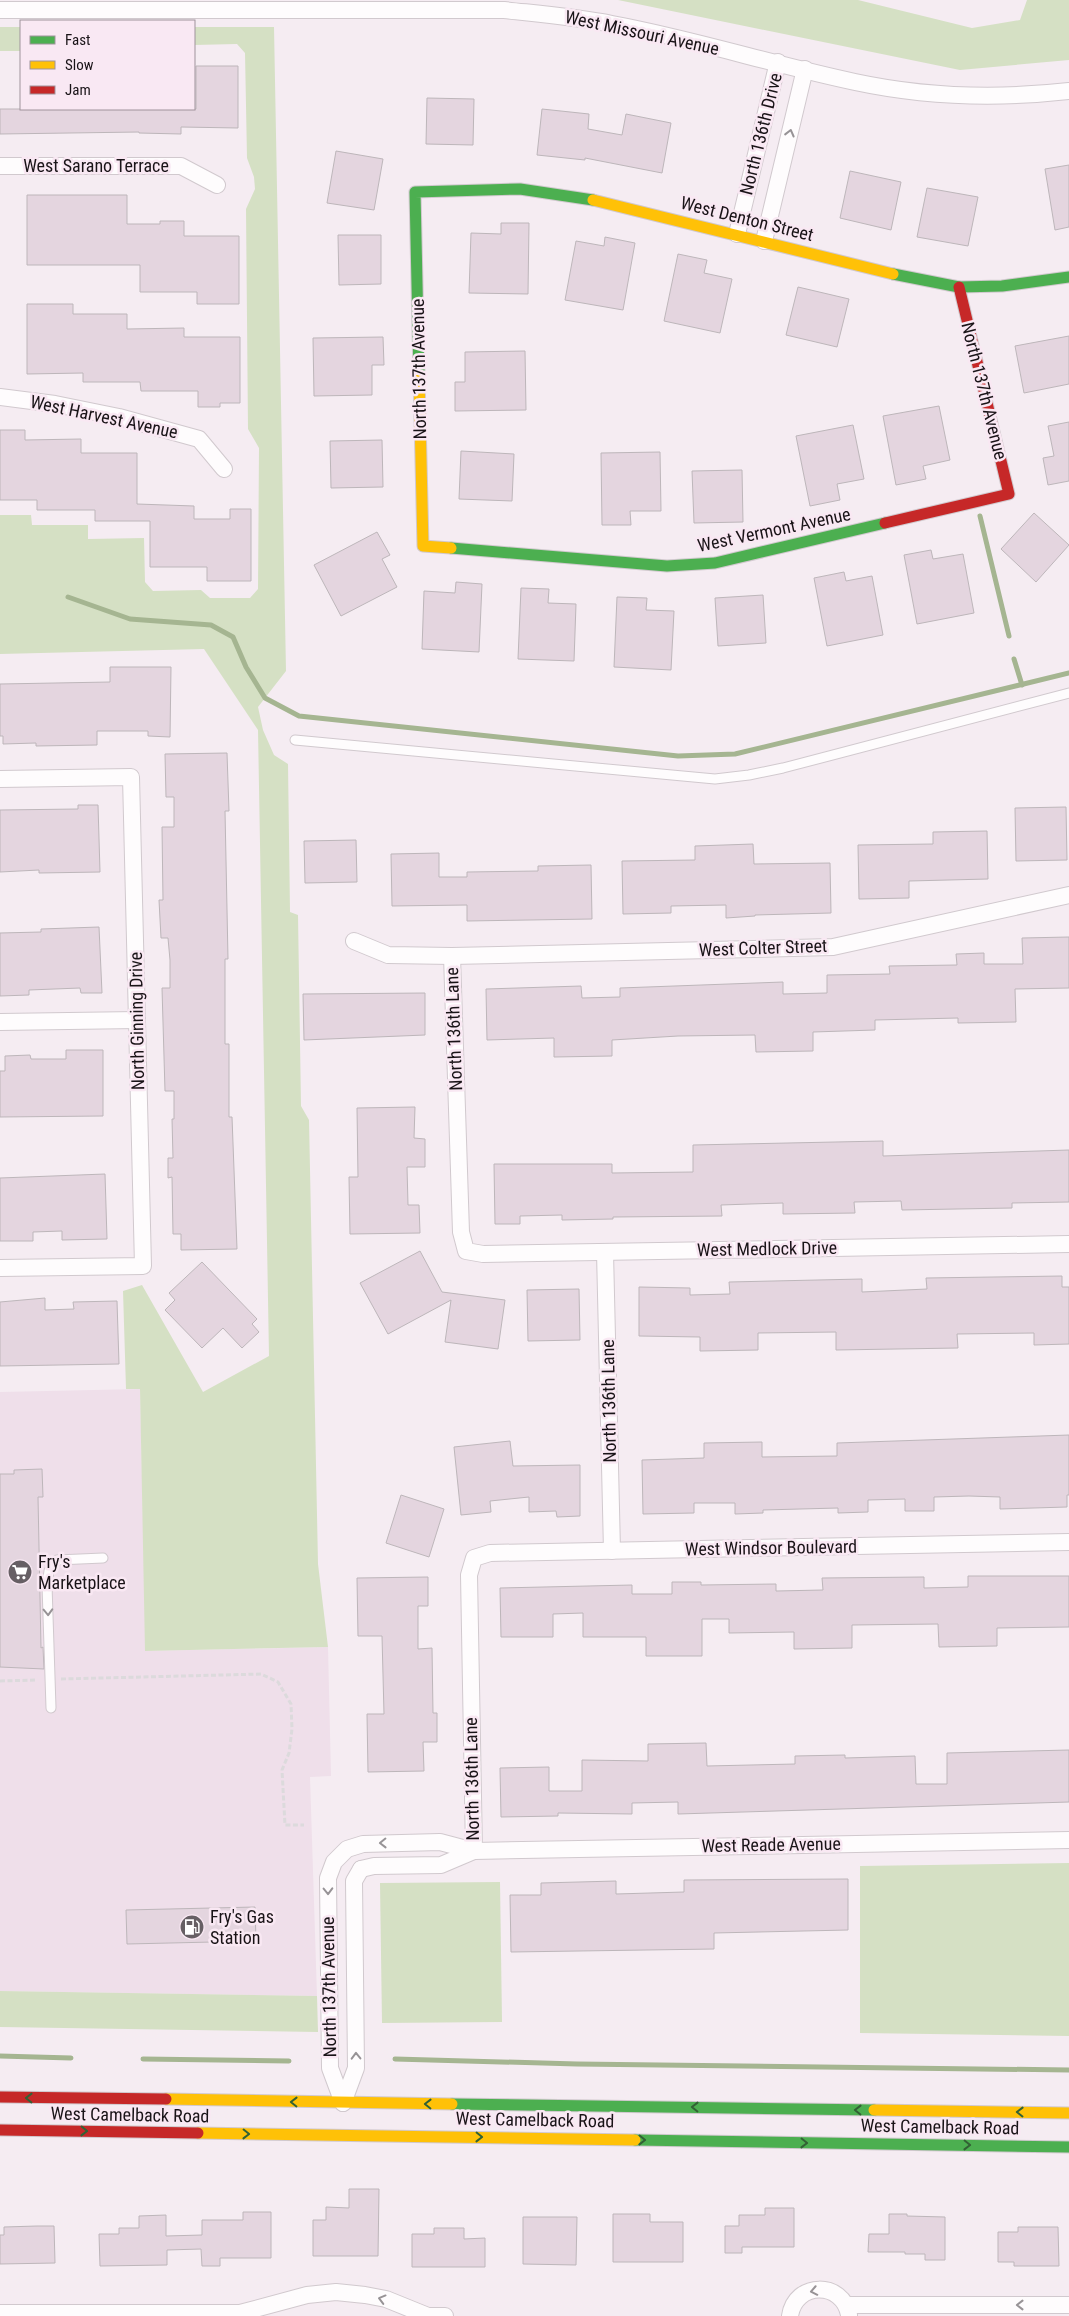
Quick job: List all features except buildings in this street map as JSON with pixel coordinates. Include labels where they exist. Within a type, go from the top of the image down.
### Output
[{"type":"main road","name":"West Denton Street","points":[[414,192],[520,189],[586,198],[907,277],[959,287],[1002,286],[1069,277]]},
{"type":"main road","name":"North 137th Avenue","points":[[414,192],[423,546]]},
{"type":"main road","name":"North 137th Avenue","points":[[959,287],[1009,494]]},
{"type":"main road","name":"West Vermont Avenue","points":[[423,546],[667,566],[715,564],[1009,494]]},
{"type":"main road","name":"West Camelback Road","points":[[0,2097],[343,2121],[1069,2147]]},
{"type":"main road","name":"West Camelback Road","points":[[0,2130],[49,2131],[343,2121],[1069,2113]]},
{"type":"main road","points":[[26,2118],[49,2131]]},
{"type":"street","name":"West Missouri Avenue","points":[[0,10],[158,5],[386,5],[504,10],[613,24],[864,84],[909,91],[970,96],[1022,97],[1069,91]]},
{"type":"street","name":"North 136th Drive","points":[[737,234],[778,62]]},
{"type":"street","name":"North 136th Drive","points":[[764,241],[805,69]]},
{"type":"street","points":[[757,152],[784,159]]},
{"type":"street","name":"West Sarano Terrace","points":[[0,166],[180,166],[217,185]]},
{"type":"street","name":"West Harvest Avenue","points":[[0,397],[55,404],[119,417],[199,438],[224,469]]},
{"type":"street","name":"North Ginning Drive","points":[[0,779],[131,777],[143,1266],[0,1268]]},
{"type":"street","name":"West Colter Street","points":[[354,941],[388,955],[452,956],[833,947],[1069,896]]},
{"type":"street","name":"North 136th Lane","points":[[452,956],[460,1232],[466,1251]]},
{"type":"street","points":[[0,1022],[137,1020]]},
{"type":"street","name":"West Medlock Drive","points":[[466,1251],[483,1254],[1069,1244]]},
{"type":"street","name":"North 136th Lane","points":[[605,1252],[612,1551]]},
{"type":"street","name":"West Windsor Boulevard","points":[[474,1558],[490,1553],[1069,1542]]},
{"type":"street","name":"North 136th Lane","points":[[474,1558],[469,1575],[474,1851]]},
{"type":"street","name":"West Reade Avenue","points":[[347,1849],[363,1844],[420,1842],[440,1842],[474,1851],[1069,1840]]},
{"type":"street","points":[[420,1842],[421,1866]]},
{"type":"street","points":[[347,1849],[361,1869]]},
{"type":"street","name":"North 137th Avenue","points":[[343,2121],[330,2068],[328,1878],[334,1862],[347,1849]]},
{"type":"street","name":"West Reade Avenue","points":[[361,1869],[374,1866],[440,1865],[474,1851]]},
{"type":"street","name":"North 137th Avenue","points":[[343,2121],[356,2068],[354,1881],[361,1869]]},
{"type":"street","points":[[790,2316],[794,2302],[800,2296],[816,2289],[834,2292],[847,2310],[971,2310],[1069,2305]]},
{"type":"street","points":[[0,2313],[244,2314],[306,2295],[336,2292],[386,2299],[428,2316],[445,2316]]},
{"type":"lane","points":[[295,740],[715,778],[749,775],[783,768],[1069,693]]},
{"type":"lane","points":[[51,1708],[47,1585],[49,1571],[57,1560],[103,1558]]},
{"type":"path","points":[[0,1681],[261,1674],[278,1682],[291,1704],[292,1730],[289,1753],[282,1770],[285,1825],[304,1825]]},
{"type":"shaded area","points":[[140,1389],[146,1651],[328,1647],[331,1776],[310,1777],[317,1996],[0,1991],[0,1392]]},
{"type":"green space","points":[[618,0],[858,0],[972,28],[1020,20],[1027,0],[1069,0],[1069,60],[960,70]]},
{"type":"green space","points":[[0,27],[20,27],[20,51],[0,51]]},
{"type":"green space","points":[[195,27],[274,27],[286,671],[258,707],[263,730],[274,755],[288,764],[290,912],[298,915],[301,1106],[309,1120],[318,1564],[328,1647],[145,1651],[140,1389],[126,1389],[123,1291],[142,1285],[203,1392],[269,1356],[258,730],[204,649],[0,654],[0,515],[31,515],[32,525],[88,525],[88,539],[144,538],[145,582],[153,591],[201,590],[210,598],[250,598],[258,589],[259,448],[248,429],[246,209],[255,189],[254,177],[247,158],[245,53],[237,44],[195,45]]},
{"type":"green space","points":[[1069,1863],[1069,2036],[860,2033],[860,1866]]},
{"type":"green space","points":[[500,1882],[502,2022],[382,2023],[380,1883]]},
{"type":"green space","points":[[0,1991],[317,1996],[318,2032],[0,2027]]},
{"type":"waterway","points":[[980,516],[1009,636]]},
{"type":"waterway","points":[[68,597],[130,619],[211,625],[233,637],[246,667],[265,698],[299,716],[678,756],[735,754],[1069,673]]},
{"type":"waterway","points":[[1014,659],[1022,685]]},
{"type":"waterway","points":[[0,2056],[71,2058]]},
{"type":"waterway","points":[[143,2059],[289,2061]]},
{"type":"waterway","points":[[395,2059],[577,2064],[1069,2070]]},
{"type":"traffic: fast","points":[[419,375],[415,192],[520,189],[593,200]]},
{"type":"traffic: fast","points":[[893,274],[959,287],[1002,286],[1069,277]]},
{"type":"traffic: fast","points":[[451,548],[667,566],[715,563],[885,523]]},
{"type":"traffic: fast","points":[[452,2104],[874,2110]]},
{"type":"traffic: fast","points":[[635,2140],[1069,2147]]},
{"type":"traffic: slow","points":[[593,200],[893,274]]},
{"type":"traffic: slow","points":[[419,375],[423,546],[451,548]]},
{"type":"traffic: slow","points":[[166,2099],[452,2104]]},
{"type":"traffic: slow","points":[[874,2110],[1069,2113]]},
{"type":"traffic: slow","points":[[198,2133],[635,2140]]},
{"type":"traffic: jam","points":[[885,523],[1009,494],[959,287]]},
{"type":"traffic: jam","points":[[0,2097],[166,2099]]},
{"type":"traffic: jam","points":[[0,2130],[198,2133]]},
{"type":"place","name":"Fry's Marketplace","points":[[20,1572]]},
{"type":"place","name":"Fry's Gas Station","points":[[192,1927]]}]
